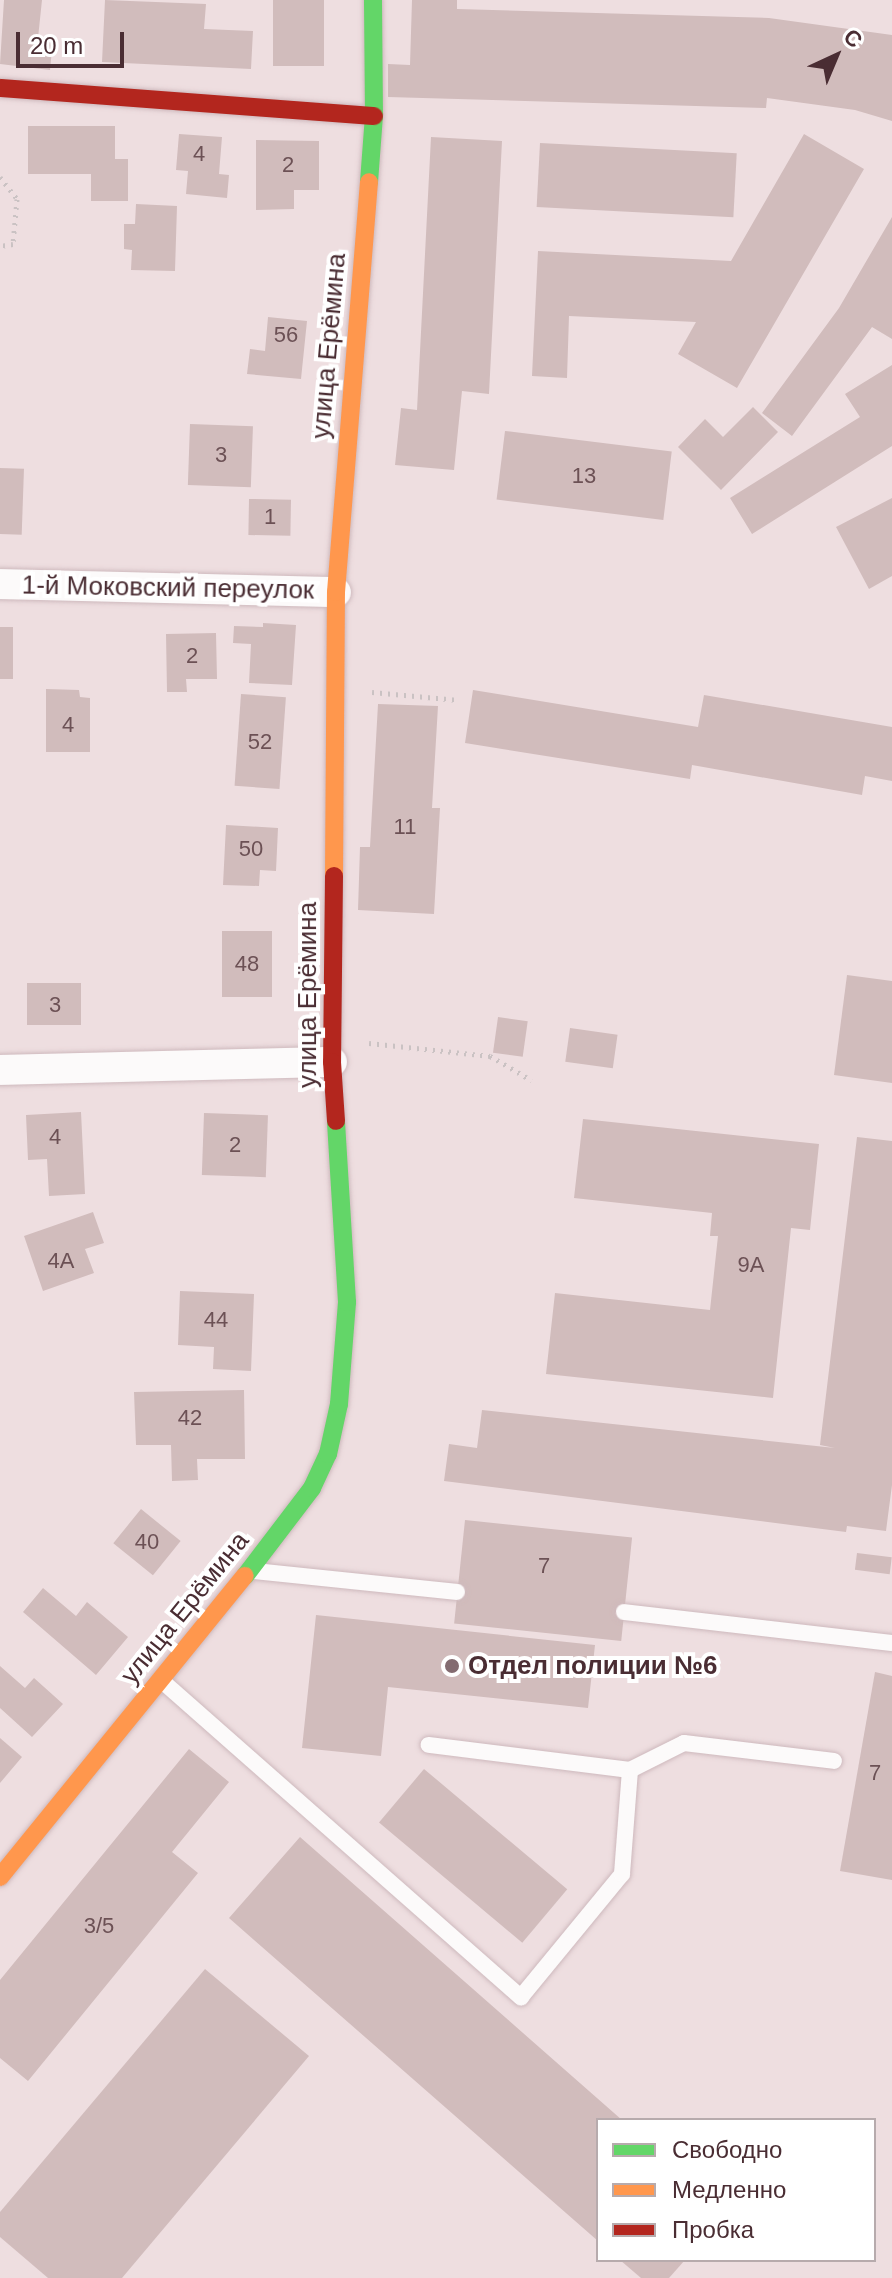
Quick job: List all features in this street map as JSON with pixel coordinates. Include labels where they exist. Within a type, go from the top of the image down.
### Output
[{"type":"street","name":"улица Ерёмина","points":[[0,1877],[312,1488],[328,1454],[339,1404],[347,1302],[332,1062],[336,592],[374,116],[373,0]]},
{"type":"street","points":[[0,88],[374,116]]},
{"type":"street","name":"1-й Моковский переулок","points":[[0,584],[336,592]]},
{"type":"street","points":[[0,1070],[332,1062]]},
{"type":"lane","points":[[249,1570],[457,1592]]},
{"type":"lane","points":[[624,1612],[892,1643]]},
{"type":"lane","points":[[160,1679],[521,1997],[622,1874],[630,1770]]},
{"type":"lane","points":[[429,1745],[630,1770],[684,1743],[834,1761]]},
{"type":"path","points":[[0,177],[17,199],[13,244],[0,246]]},
{"type":"path","points":[[335,689],[459,700]]},
{"type":"building","points":[[4,0],[42,0],[38,38],[53,39],[50,70],[0,64]]},
{"type":"building","points":[[105,0],[206,4],[204,29],[253,31],[251,69],[102,62]]},
{"type":"building","points":[[273,0],[324,0],[324,66],[273,66]]},
{"type":"building","points":[[412,0],[457,0],[457,9],[769,18],[892,35],[892,121],[855,110],[767,98],[766,108],[388,97],[388,64],[410,65]]},
{"type":"building","points":[[28,126],[115,126],[115,159],[128,159],[128,201],[91,201],[91,174],[28,174]]},
{"type":"building","points":[[179,134],[222,137],[219,174],[229,175],[227,198],[186,194],[188,171],[176,170]]},
{"type":"building","points":[[804,134],[864,169],[737,388],[678,354],[696,322],[569,316],[567,378],[532,376],[538,251],[731,261]]},
{"type":"building","points":[[431,137],[502,141],[489,394],[462,391],[454,470],[395,465],[401,408],[417,410]]},
{"type":"building","points":[[256,140],[319,141],[319,190],[294,190],[294,209],[256,210]]},
{"type":"building","points":[[540,143],[737,153],[733,217],[537,207]]},
{"type":"building","points":[[136,204],[177,206],[175,271],[131,270],[132,250],[124,249],[124,224],[135,224]]},
{"type":"building","points":[[892,217],[892,339],[872,327],[792,436],[762,413],[839,308]]},
{"type":"building","points":[[268,317],[307,321],[301,379],[247,374],[250,349],[265,351]]},
{"type":"building","points":[[892,365],[892,446],[752,534],[730,498],[860,417],[845,394]]},
{"type":"building","points":[[753,407],[778,432],[721,490],[678,447],[705,419],[723,437]]},
{"type":"building","points":[[190,424],[253,426],[251,487],[188,485]]},
{"type":"building","points":[[505,431],[672,451],[663,520],[497,499]]},
{"type":"building","points":[[0,468],[24,469],[22,535],[0,534]]},
{"type":"building","points":[[892,498],[892,576],[869,589],[836,527]]},
{"type":"building","points":[[249,499],[291,500],[290,536],[248,535]]},
{"type":"building","points":[[263,623],[296,625],[292,685],[249,683],[251,644],[233,643],[234,626],[263,627]]},
{"type":"building","points":[[0,627],[13,627],[13,679],[0,679]]},
{"type":"building","points":[[216,633],[217,679],[186,679],[187,692],[167,692],[166,634]]},
{"type":"building","points":[[46,689],[79,690],[80,697],[90,698],[90,752],[46,752]]},
{"type":"building","points":[[473,690],[698,727],[704,695],[892,727],[892,781],[865,776],[862,795],[692,765],[690,779],[465,743]]},
{"type":"building","points":[[241,694],[286,697],[279,789],[235,786]]},
{"type":"building","points":[[378,704],[438,706],[432,808],[440,808],[434,914],[358,910],[360,847],[370,847]]},
{"type":"building","points":[[226,825],[278,828],[276,871],[260,870],[259,886],[223,885]]},
{"type":"building","points":[[222,931],[272,931],[272,997],[222,997]]},
{"type":"building","points":[[847,975],[892,981],[892,1083],[834,1075]]},
{"type":"building","points":[[27,983],[81,983],[81,1025],[27,1025]]},
{"type":"building","points":[[498,1017],[528,1021],[523,1057],[493,1053]]},
{"type":"building","points":[[570,1028],[618,1035],[613,1068],[565,1062]]},
{"type":"building","points":[[81,1112],[85,1194],[49,1196],[47,1159],[28,1160],[26,1115]]},
{"type":"building","points":[[204,1113],[268,1115],[266,1177],[202,1175]]},
{"type":"building","points":[[583,1119],[819,1144],[810,1230],[791,1228],[773,1398],[546,1374],[555,1293],[710,1310],[718,1236],[710,1236],[712,1213],[574,1198]]},
{"type":"building","points":[[857,1137],[892,1141],[892,1485],[886,1531],[847,1526],[846,1532],[444,1481],[449,1444],[477,1448],[482,1410],[835,1448],[820,1445]]},
{"type":"building","points":[[93,1212],[104,1243],[85,1249],[94,1273],[43,1291],[24,1236]]},
{"type":"building","points":[[180,1291],[254,1294],[251,1371],[213,1369],[214,1347],[178,1345]]},
{"type":"building","points":[[244,1390],[245,1459],[197,1459],[198,1480],[172,1481],[171,1445],[136,1445],[134,1392]]},
{"type":"building","points":[[141,1509],[181,1541],[153,1575],[113,1543]]},
{"type":"building","points":[[465,1520],[632,1538],[621,1641],[454,1623]]},
{"type":"building","points":[[857,1553],[892,1557],[890,1574],[855,1570]]},
{"type":"building","points":[[43,1588],[76,1616],[87,1602],[128,1637],[96,1675],[23,1612]]},
{"type":"building","name":"Отдел полиции №6","points":[[316,1615],[595,1645],[588,1708],[388,1687],[381,1756],[302,1748]]},
{"type":"building","points":[[0,1666],[25,1688],[34,1678],[63,1704],[32,1737],[0,1708]]},
{"type":"building","points":[[875,1672],[892,1676],[892,1880],[840,1871]]},
{"type":"building","points":[[0,1738],[22,1757],[0,1783]]},
{"type":"building","points":[[189,1749],[229,1782],[172,1852],[198,1873],[28,2081],[0,2058],[0,1980]]},
{"type":"building","points":[[424,1769],[567,1889],[522,1943],[379,1823]]},
{"type":"building","points":[[300,1837],[620,2118],[596,2118],[596,2239],[229,1918]]},
{"type":"building","points":[[205,1969],[309,2056],[122,2278],[48,2278],[0,2237],[0,2212]]},
{"type":"building","points":[[622,2262],[683,2262],[669,2278],[641,2278]]},
{"type":"traffic: fast","points":[[369,182],[374,116],[373,0]]},
{"type":"traffic: fast","points":[[245,1576],[312,1488],[328,1454],[339,1404],[347,1302],[336,1121]]},
{"type":"traffic: slow","points":[[334,876],[336,592],[369,182]]},
{"type":"traffic: slow","points":[[0,1877],[245,1576]]},
{"type":"traffic: jam","points":[[0,88],[374,116]]},
{"type":"traffic: jam","points":[[334,876],[332,1062],[336,1121]]},
{"type":"place","name":"Отдел полиции №6","points":[[452,1666]]}]
